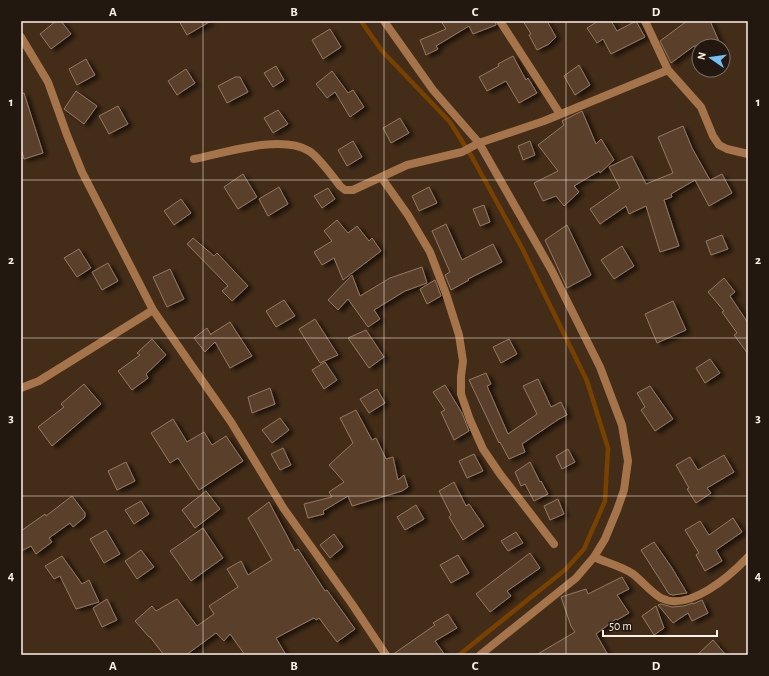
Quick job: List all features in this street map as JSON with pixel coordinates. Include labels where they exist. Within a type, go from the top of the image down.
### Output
[{"type":"street","points":[[384,21],[433,90],[476,144],[552,271],[600,367],[622,425],[628,461],[624,490],[606,539],[594,557],[576,578],[480,655]]},
{"type":"street","points":[[500,21],[560,114]]},
{"type":"street","points":[[645,21],[668,70],[701,107],[713,136],[719,145],[727,149],[748,154]]},
{"type":"street","points":[[21,37],[48,82],[82,172],[153,310],[231,422],[284,509],[352,604],[386,655]]},
{"type":"street","points":[[194,159],[273,144],[297,147],[310,152],[345,190],[353,190],[406,166],[462,152],[476,144],[544,121],[668,70]]},
{"type":"street","points":[[381,177],[408,215],[430,252],[446,294],[459,335],[462,354],[461,394],[483,449],[500,474],[554,544]]},
{"type":"street","points":[[21,388],[39,380],[153,310]]},
{"type":"street","points":[[594,557],[632,573],[661,598],[672,601],[687,601],[709,590],[748,557]]},
{"type":"building","points":[[56,21],[61,21],[71,34],[51,49],[40,34]]},
{"type":"building","points":[[179,21],[211,21],[187,35]]},
{"type":"building","points":[[441,21],[495,21],[496,25],[473,34],[469,26],[436,46],[438,49],[426,55],[420,40],[446,29]]},
{"type":"building","points":[[523,21],[547,21],[556,37],[549,44],[537,50],[529,35],[531,34]]},
{"type":"building","points":[[598,21],[611,21],[617,31],[636,21],[645,37],[611,54],[603,39],[597,43],[587,28]]},
{"type":"building","points":[[687,21],[710,21],[717,38],[691,38],[691,48],[671,63],[660,41]]},
{"type":"building","points":[[330,29],[341,47],[323,59],[312,40]]},
{"type":"building","points":[[513,56],[526,80],[528,78],[537,93],[519,103],[506,81],[487,91],[479,77]]},
{"type":"building","points":[[86,59],[95,75],[77,85],[69,69]]},
{"type":"building","points":[[579,65],[590,85],[575,95],[564,76]]},
{"type":"building","points":[[276,66],[284,80],[273,87],[264,73]]},
{"type":"building","points":[[186,69],[195,83],[177,95],[168,81]]},
{"type":"building","points":[[332,71],[348,93],[353,90],[364,107],[350,117],[335,92],[327,98],[316,84]]},
{"type":"building","points":[[235,77],[240,77],[248,92],[227,103],[218,86]]},
{"type":"building","points":[[76,91],[97,106],[84,124],[64,109]]},
{"type":"building","points":[[24,93],[43,153],[24,159],[21,148],[21,94]]},
{"type":"building","points":[[118,106],[128,124],[109,134],[99,116]]},
{"type":"building","points":[[278,110],[288,124],[273,133],[264,118]]},
{"type":"building","points":[[582,111],[596,144],[601,139],[614,160],[600,173],[599,171],[574,186],[579,192],[564,206],[556,196],[543,201],[534,183],[558,171],[538,145],[564,125],[562,121]]},
{"type":"building","points":[[400,118],[409,133],[391,143],[383,128]]},
{"type":"building","points":[[683,126],[692,148],[710,180],[722,174],[732,193],[709,206],[695,180],[671,194],[672,197],[664,200],[679,246],[660,252],[646,206],[629,214],[626,206],[600,224],[590,209],[620,188],[609,167],[632,156],[646,184],[673,173],[658,137]]},
{"type":"building","points":[[353,141],[362,157],[347,166],[338,150]]},
{"type":"building","points":[[530,141],[535,155],[523,160],[518,146]]},
{"type":"building","points":[[243,174],[257,197],[238,209],[224,187]]},
{"type":"building","points":[[279,187],[288,204],[268,216],[259,199]]},
{"type":"building","points":[[429,187],[437,203],[419,211],[412,196]]},
{"type":"building","points":[[328,188],[335,199],[322,208],[314,196]]},
{"type":"building","points":[[181,199],[191,213],[174,225],[164,211]]},
{"type":"building","points":[[484,205],[490,222],[480,226],[473,209]]},
{"type":"building","points":[[337,220],[348,233],[357,226],[369,241],[372,238],[381,251],[343,280],[334,258],[322,265],[314,252],[332,241],[324,231]]},
{"type":"building","points":[[446,224],[462,260],[493,244],[502,262],[468,279],[469,280],[451,290],[445,275],[450,272],[432,231]]},
{"type":"building","points":[[567,225],[591,275],[567,288],[545,240]]},
{"type":"building","points":[[722,235],[728,249],[711,255],[706,241]]},
{"type":"building","points":[[193,238],[214,256],[217,253],[248,286],[232,301],[222,291],[228,286],[187,244]]},
{"type":"building","points":[[622,246],[634,266],[614,279],[601,260]]},
{"type":"building","points":[[79,249],[91,268],[77,277],[64,258]]},
{"type":"building","points":[[108,263],[118,281],[102,290],[92,272]]},
{"type":"building","points":[[422,267],[427,283],[405,291],[374,310],[380,319],[368,327],[348,299],[338,310],[328,300],[352,275],[360,296],[390,278]]},
{"type":"building","points":[[170,269],[184,299],[167,307],[153,277]]},
{"type":"building","points":[[724,278],[735,292],[730,296],[748,323],[748,354],[734,335],[737,333],[722,312],[724,311],[708,292]]},
{"type":"building","points":[[435,280],[441,296],[427,304],[420,289]]},
{"type":"building","points":[[284,300],[295,316],[276,327],[266,311]]},
{"type":"building","points":[[673,301],[686,330],[657,343],[645,314]]},
{"type":"building","points":[[315,319],[338,355],[320,363],[299,329]]},
{"type":"building","points":[[230,322],[252,356],[230,368],[215,342],[205,352],[194,338],[207,328],[211,335]]},
{"type":"building","points":[[366,330],[384,357],[369,368],[348,338]]},
{"type":"building","points":[[152,339],[166,355],[146,374],[148,378],[132,390],[118,371],[140,355],[137,353]]},
{"type":"building","points":[[509,339],[517,354],[501,363],[493,347]]},
{"type":"building","points":[[710,359],[720,373],[705,383],[696,368]]},
{"type":"building","points":[[325,362],[337,380],[324,389],[312,370]]},
{"type":"building","points":[[486,373],[491,384],[487,386],[508,434],[537,414],[523,386],[538,379],[551,407],[561,402],[567,415],[522,444],[525,452],[509,459],[500,442],[499,443],[469,380]]},
{"type":"building","points":[[84,384],[101,404],[52,446],[38,427],[64,407],[61,404]]},
{"type":"building","points":[[445,385],[462,413],[469,431],[454,440],[441,412],[445,410],[433,392]]},
{"type":"building","points":[[650,386],[673,419],[655,431],[641,410],[645,407],[637,393]]},
{"type":"building","points":[[270,388],[275,404],[252,413],[248,397]]},
{"type":"building","points":[[377,389],[385,403],[369,413],[360,399]]},
{"type":"building","points":[[356,410],[372,440],[376,438],[386,459],[393,457],[398,480],[404,475],[408,487],[402,491],[352,506],[348,496],[323,511],[324,514],[308,518],[304,504],[332,497],[329,492],[344,482],[329,465],[353,443],[340,418]]},
{"type":"building","points":[[280,418],[289,430],[272,443],[262,430]]},
{"type":"building","points":[[173,419],[187,442],[204,432],[212,445],[226,436],[243,461],[199,490],[178,458],[170,463],[151,433]]},
{"type":"building","points":[[283,448],[291,465],[280,470],[271,454]]},
{"type":"building","points":[[568,449],[575,462],[562,469],[556,456]]},
{"type":"building","points":[[474,454],[483,471],[467,478],[459,461]]},
{"type":"building","points":[[724,455],[734,472],[707,488],[711,493],[696,503],[687,489],[689,488],[676,465],[690,457],[698,470]]},
{"type":"building","points":[[126,462],[135,481],[117,490],[108,471]]},
{"type":"building","points":[[530,462],[548,494],[534,501],[525,484],[521,486],[515,472]]},
{"type":"building","points":[[454,482],[466,506],[469,504],[484,526],[463,540],[449,517],[451,515],[439,491]]},
{"type":"building","points":[[206,491],[220,509],[195,528],[182,510]]},
{"type":"building","points":[[72,496],[85,513],[85,517],[73,527],[70,523],[49,538],[52,542],[36,554],[31,546],[21,551],[21,531],[45,514],[46,516]]},
{"type":"building","points":[[558,499],[564,514],[550,520],[544,506]]},
{"type":"building","points":[[141,501],[149,514],[134,524],[125,510]]},
{"type":"building","points":[[269,502],[295,551],[298,549],[325,591],[327,590],[355,629],[337,642],[319,618],[316,620],[314,618],[276,638],[286,655],[245,655],[230,634],[224,641],[216,633],[186,655],[164,655],[135,621],[152,606],[156,611],[177,599],[197,626],[214,614],[209,606],[238,587],[227,569],[241,561],[248,575],[272,560],[248,518]]},
{"type":"building","points":[[416,505],[424,519],[405,530],[397,517]]},
{"type":"building","points":[[733,518],[742,532],[716,550],[722,561],[705,571],[696,555],[699,553],[685,530],[700,521],[709,535]]},
{"type":"building","points":[[203,528],[223,558],[191,581],[170,551]]},
{"type":"building","points":[[106,530],[120,554],[104,563],[90,539]]},
{"type":"building","points":[[516,532],[523,543],[508,551],[501,541]]},
{"type":"building","points":[[334,534],[343,547],[330,558],[320,545]]},
{"type":"building","points":[[654,542],[687,593],[673,595],[669,594],[641,550]]},
{"type":"building","points":[[141,550],[154,567],[137,579],[125,561]]},
{"type":"building","points":[[530,553],[540,568],[507,591],[511,596],[490,612],[476,594]]},
{"type":"building","points":[[458,555],[469,573],[451,583],[440,565]]},
{"type":"building","points":[[62,556],[82,584],[89,580],[99,602],[76,609],[60,576],[54,579],[45,566]]},
{"type":"building","points":[[622,577],[629,589],[617,595],[629,613],[617,620],[616,619],[596,634],[608,655],[536,655],[575,632],[571,626],[561,597],[586,589],[588,594]]},
{"type":"building","points":[[107,599],[117,620],[102,627],[93,608]]},
{"type":"building","points":[[702,600],[708,613],[692,621],[688,613],[673,623],[658,605],[661,604],[672,607],[684,606]]},
{"type":"building","points":[[656,606],[664,628],[654,635],[642,616]]},
{"type":"building","points":[[448,614],[457,628],[435,641],[445,655],[392,655],[435,625],[433,623]]},
{"type":"building","points":[[713,640],[726,655],[697,655]]},
{"type":"waterway","points":[[361,21],[382,51],[450,122],[472,157],[522,248],[587,381],[608,448],[605,501],[584,549],[566,569],[459,655]]}]
